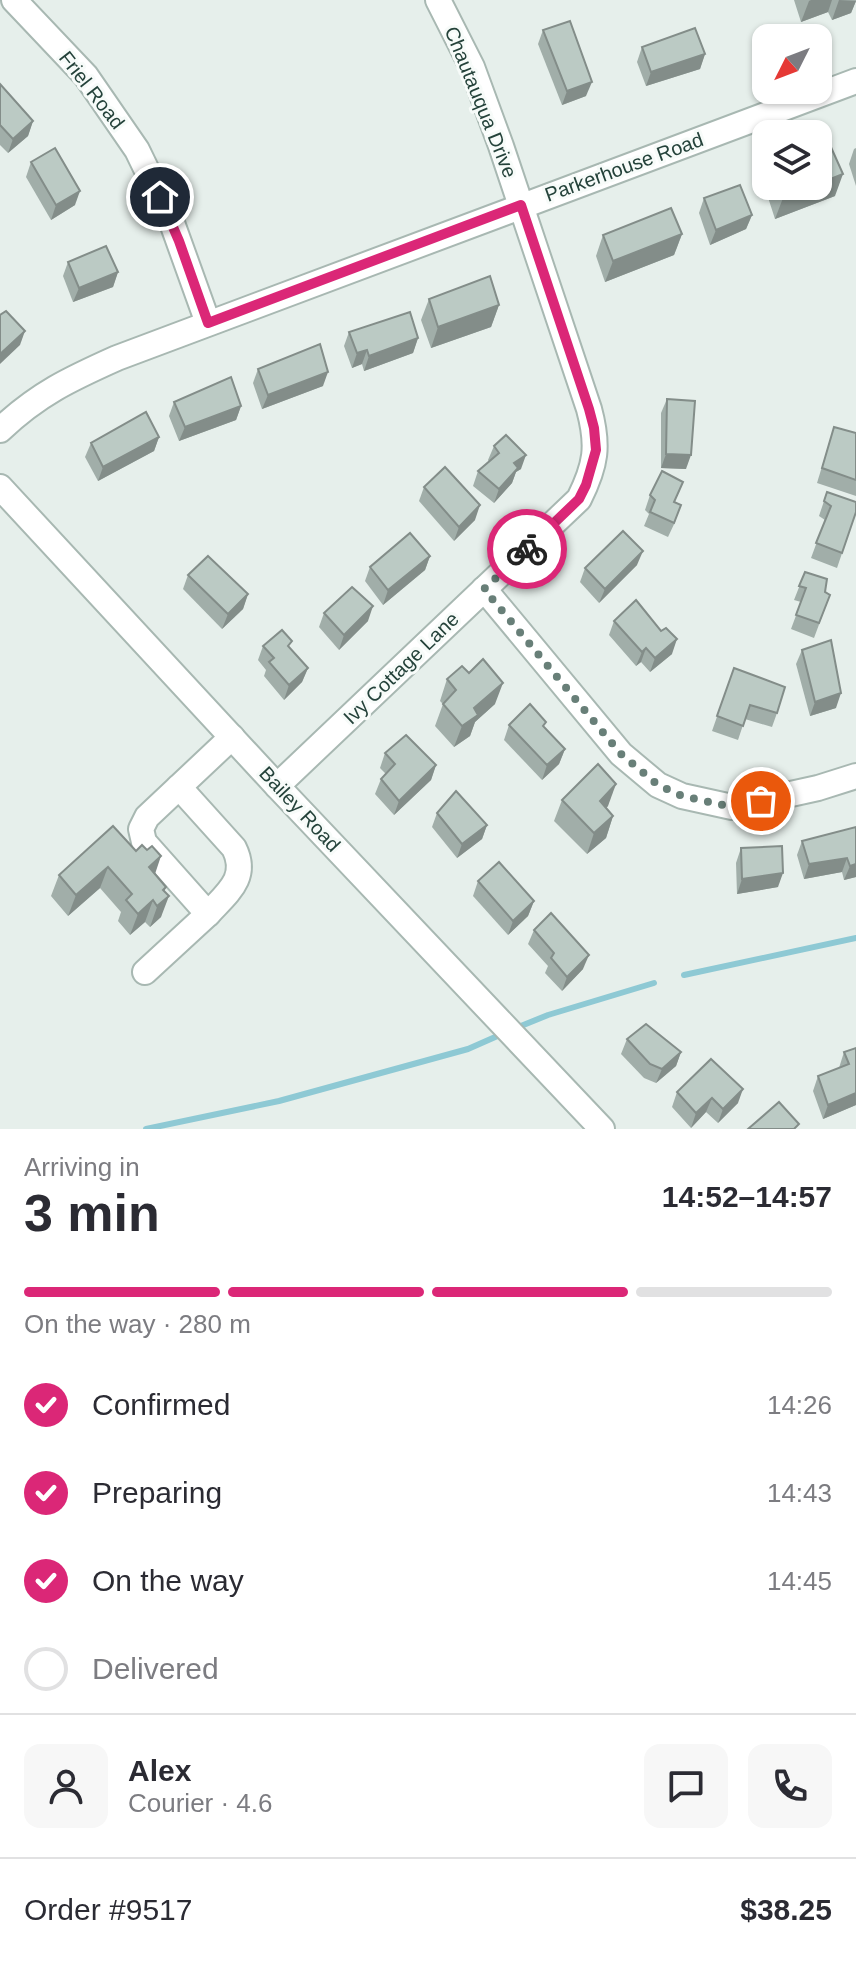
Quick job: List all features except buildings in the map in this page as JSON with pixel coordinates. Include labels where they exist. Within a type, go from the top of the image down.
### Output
[{"type":"street","name":"Friel Road","points":[[14,0],[86,76],[137,150],[171,220],[208,323]]},
{"type":"street","name":"Chautauqua Drive","points":[[438,0],[472,67],[521,205]]},
{"type":"street","name":"Parkerhouse Road","points":[[0,430],[44,394],[117,358],[856,81]]},
{"type":"street","name":"Ivy Cottage Lane","points":[[277,786],[579,499],[586,485],[596,450],[594,428],[521,205]]},
{"type":"street","name":"Bailey Road","points":[[0,487],[277,786],[602,1129]]},
{"type":"street","points":[[484,589],[621,754],[658,785],[682,796],[732,807],[818,788],[856,776]]},
{"type":"street","points":[[208,914],[144,842],[141,829],[147,817],[232,737]]},
{"type":"street","points":[[145,972],[208,914],[233,886],[239,870],[239,859],[234,848],[179,787]]},
{"type":"waterway","points":[[684,975],[856,938]]},
{"type":"waterway","points":[[516,1028],[548,1015],[654,983]]},
{"type":"waterway","points":[[146,1129],[279,1101],[468,1049],[502,1034]]},
{"type":"way so far","points":[[527,549],[484,589],[621,754],[658,785],[682,796],[732,807],[761,801]]},
{"type":"route","points":[[160,197],[208,323],[521,205],[589,409],[596,450],[579,499],[527,549]]}]
